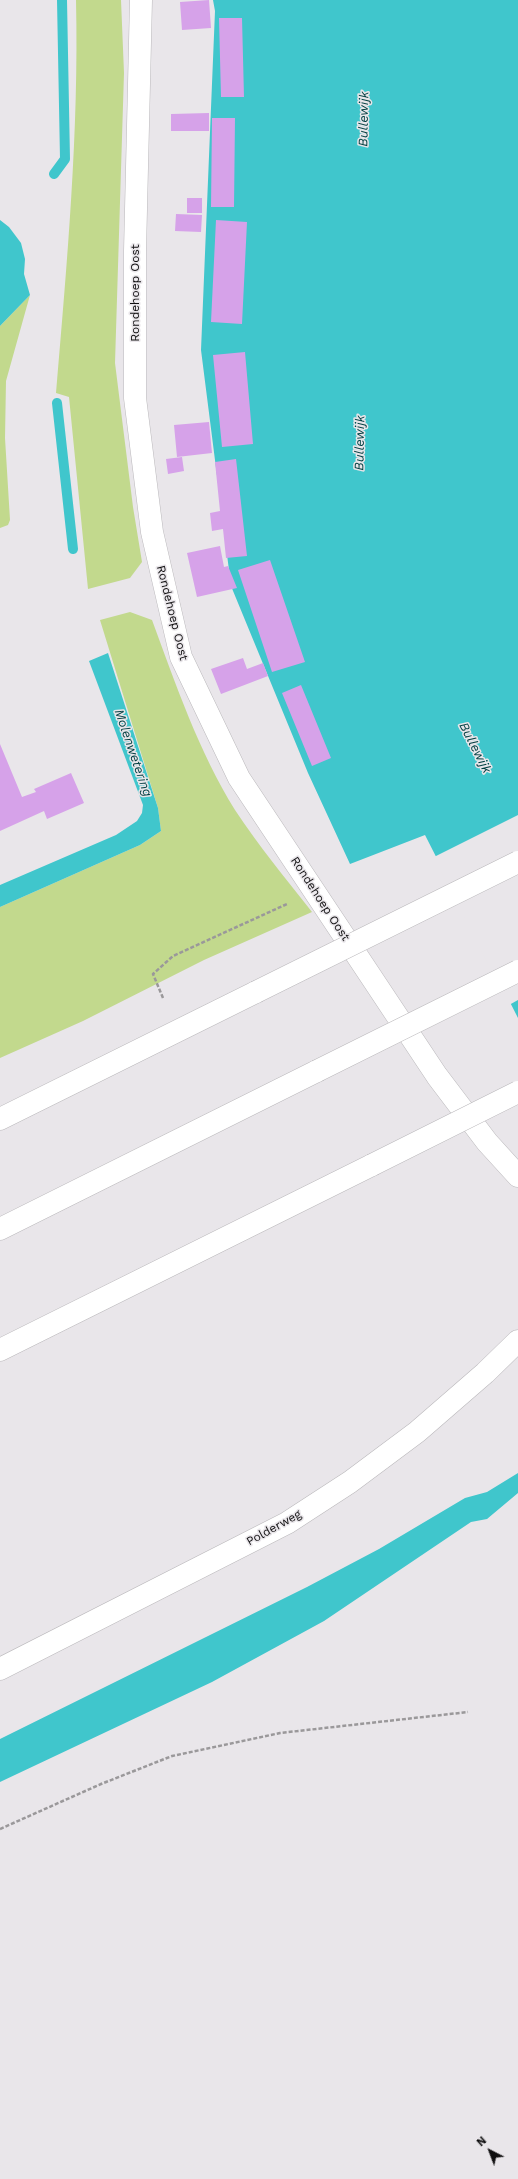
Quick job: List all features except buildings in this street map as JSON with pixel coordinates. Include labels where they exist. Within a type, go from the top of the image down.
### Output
[{"type":"main road","name":"Rondehoep Oost","points":[[141,0],[135,251],[135,398],[152,532],[181,657],[239,778],[437,1076],[486,1142],[518,1176]]},
{"type":"main road","points":[[0,1119],[518,862]]},
{"type":"main road","points":[[0,1229],[518,971]]},
{"type":"main road","points":[[0,1350],[518,1092]]},
{"type":"main road","name":"Polderweg","points":[[0,1669],[287,1523],[350,1482],[417,1432],[486,1373],[518,1341]]},
{"type":"path","points":[[163,998],[153,974],[173,956],[294,901]]},
{"type":"path","points":[[0,1829],[101,1784],[172,1756],[280,1733],[468,1712]]},
{"type":"green space","points":[[76,0],[121,0],[124,73],[115,363],[133,507],[142,562],[130,578],[88,589],[69,397],[56,393],[74,148],[76,99]]},
{"type":"green space","points":[[30,295],[6,381],[5,438],[10,520],[8,525],[0,528],[0,326]]},
{"type":"green space","points":[[130,612],[152,620],[199,742],[222,788],[253,836],[312,912],[204,960],[83,1021],[0,1058],[0,907],[140,845],[161,831],[158,808],[100,620]]},
{"type":"water","name":"Bullewijk","points":[[213,0],[518,0],[518,1018],[425,835],[350,864],[308,773],[231,586],[201,350],[215,11]]},
{"type":"water","points":[[0,220],[9,227],[21,243],[25,259],[24,274],[30,295],[0,326]]},
{"type":"water","name":"Molenwetering","points":[[108,653],[158,808],[161,831],[140,845],[0,907],[0,885],[116,835],[137,821],[142,813],[143,805],[89,661]]},
{"type":"water","points":[[518,1473],[518,1493],[487,1519],[471,1522],[324,1621],[212,1682],[0,1782],[0,1739],[307,1587],[379,1549],[465,1498],[487,1492]]},
{"type":"pier","points":[[518,815],[518,1000],[509,1005],[434,857]]},
{"type":"waterway","points":[[54,174],[65,159],[62,0]]},
{"type":"waterway","points":[[57,403],[73,549]]}]
